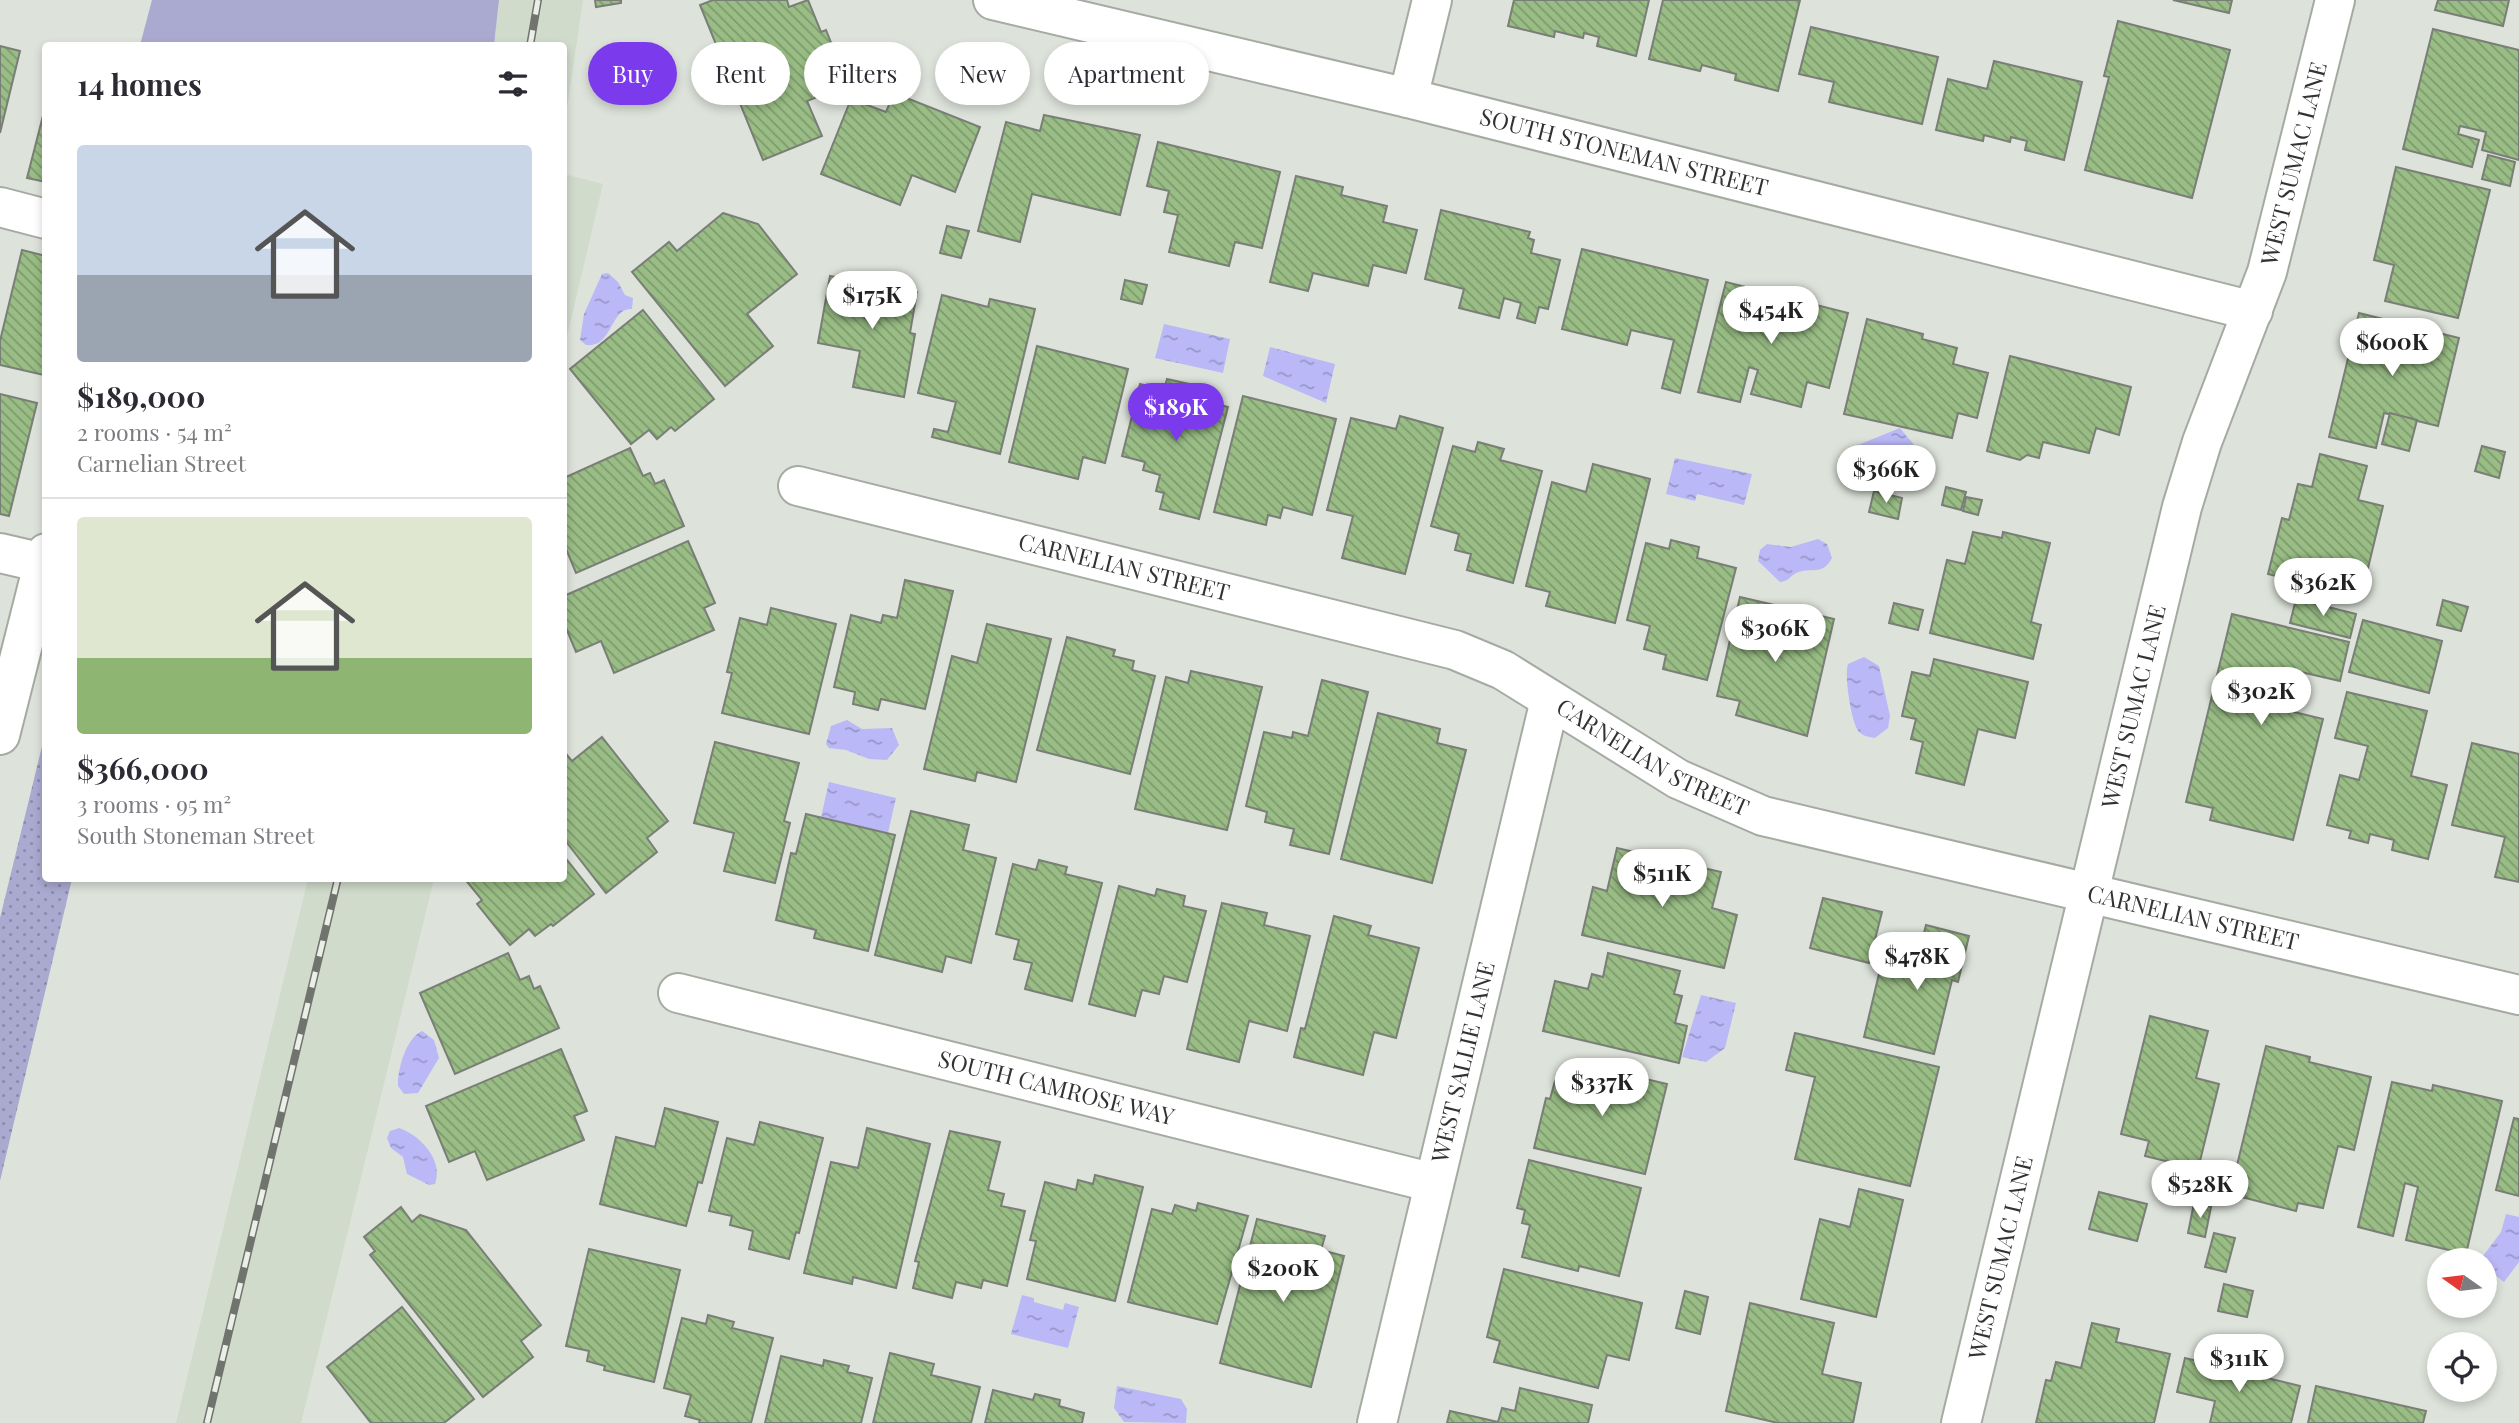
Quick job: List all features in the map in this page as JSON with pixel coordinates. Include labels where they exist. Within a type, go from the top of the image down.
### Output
[{"type":"street","name":"SOUTH STONEMAN STREET","points":[[993,0],[1408,98],[2253,311]]},
{"type":"street","points":[[1408,98],[1432,0]]},
{"type":"street","name":"WEST SUMAC LANE","points":[[1961,1423],[2182,507],[2202,442],[2253,311],[2280,227],[2335,0]]},
{"type":"street","points":[[0,207],[42,218]]},
{"type":"street","name":"CARNELIAN STREET","points":[[798,486],[1442,646],[1503,670],[1678,779],[1763,816],[2519,995]]},
{"type":"street","points":[[0,552],[42,558]]},
{"type":"street","points":[[0,735],[42,566]]},
{"type":"street","name":"WEST SALLIE LANE","points":[[1377,1423],[1550,700]]},
{"type":"street","name":"SOUTH CAMROSE WAY","points":[[678,993],[1434,1183]]},
{"type":"shaded area","points":[[152,0],[499,0],[494,42],[141,42]]},
{"type":"shaded area","points":[[499,0],[583,0],[567,109],[567,42],[494,42]]},
{"type":"shaded area","points":[[567,175],[603,184],[567,336]]},
{"type":"shaded area","points":[[42,746],[42,882],[71,882],[0,1181],[0,918]]},
{"type":"shaded area","points":[[307,882],[433,882],[301,1423],[176,1423]]},
{"type":"water","points":[[608,273],[618,282],[625,295],[633,298],[632,309],[619,314],[601,340],[586,345],[580,340],[584,314],[602,274]]},
{"type":"water","points":[[1164,324],[1230,339],[1223,373],[1155,358]]},
{"type":"water","points":[[1270,347],[1335,364],[1326,403],[1263,376]]},
{"type":"water","points":[[1900,428],[1915,446],[1905,465],[1857,466],[1853,447]]},
{"type":"water","points":[[1675,458],[1752,474],[1744,505],[1697,494],[1695,501],[1666,494]]},
{"type":"water","points":[[1818,539],[1827,544],[1832,558],[1820,569],[1801,571],[1780,582],[1758,561],[1760,550],[1767,544],[1791,547]]},
{"type":"water","points":[[1864,657],[1879,666],[1890,716],[1888,728],[1875,738],[1859,732],[1849,699],[1848,664]]},
{"type":"water","points":[[847,720],[862,729],[892,728],[899,745],[887,760],[869,759],[846,750],[829,748],[826,744],[831,726]]},
{"type":"water","points":[[829,782],[896,798],[888,833],[821,817]]},
{"type":"water","points":[[1701,995],[1736,1003],[1725,1048],[1706,1062],[1682,1057]]},
{"type":"water","points":[[422,1031],[434,1040],[439,1058],[418,1093],[404,1094],[398,1086],[401,1063],[411,1040]]},
{"type":"water","points":[[399,1128],[415,1136],[428,1150],[436,1166],[435,1184],[429,1185],[407,1174],[403,1157],[391,1148],[387,1138],[390,1131]]},
{"type":"water","points":[[2506,1214],[2519,1217],[2519,1262],[2504,1282],[2497,1276],[2497,1248],[2489,1248],[2501,1232]]},
{"type":"water","points":[[1022,1295],[1034,1298],[1034,1302],[1063,1310],[1065,1303],[1079,1307],[1068,1348],[1011,1334]]},
{"type":"water","points":[[1117,1386],[1181,1399],[1187,1409],[1186,1423],[1124,1422],[1114,1408]]},
{"type":"building","points":[[595,0],[621,0],[621,3],[596,7]]},
{"type":"building","points":[[713,0],[787,0],[789,7],[808,0],[821,32],[826,30],[831,42],[804,42],[804,105],[809,105],[822,136],[763,160],[741,105],[790,105],[790,42],[715,42],[700,5]]},
{"type":"building","points":[[1514,0],[1649,0],[1636,56],[1597,46],[1599,37],[1584,33],[1583,38],[1555,31],[1554,37],[1508,26]]},
{"type":"building","points":[[1663,0],[1800,0],[1778,91],[1735,80],[1736,74],[1702,65],[1700,71],[1649,59]]},
{"type":"building","points":[[2173,0],[2232,0],[2229,13]]},
{"type":"building","points":[[2438,0],[2509,0],[2503,26],[2435,10]]},
{"type":"building","points":[[2118,21],[2230,50],[2192,198],[2085,170],[2109,77],[2104,76]]},
{"type":"building","points":[[1811,27],[1938,57],[1922,124],[1829,102],[1834,82],[1799,74]]},
{"type":"building","points":[[2433,29],[2519,50],[2519,160],[2482,150],[2486,132],[2460,126],[2458,134],[2479,140],[2472,167],[2403,149]]},
{"type":"building","points":[[0,46],[20,51],[0,133]]},
{"type":"building","points":[[1994,61],[2082,82],[2064,160],[2025,150],[2027,141],[2011,137],[2010,142],[1984,135],[1983,141],[1936,130],[1948,79],[1987,89]]},
{"type":"building","points":[[921,104],[980,127],[955,192],[912,175],[900,205],[821,174],[849,105],[867,105],[886,112],[889,105]]},
{"type":"building","points":[[1044,115],[1140,135],[1120,215],[1032,194],[1020,242],[978,231],[1006,122],[1040,131]]},
{"type":"building","points":[[42,120],[42,181],[27,178]]},
{"type":"building","points":[[1158,142],[1280,172],[1262,248],[1235,242],[1229,266],[1169,252],[1178,215],[1164,212],[1169,191],[1147,186]]},
{"type":"building","points":[[2488,155],[2515,162],[2510,186],[2482,179]]},
{"type":"building","points":[[2396,167],[2490,190],[2458,318],[2385,301],[2394,265],[2374,260]]},
{"type":"building","points":[[1296,176],[1343,187],[1341,195],[1387,206],[1383,222],[1417,230],[1406,273],[1373,265],[1368,286],[1313,273],[1308,291],[1270,282]]},
{"type":"building","points":[[1441,210],[1530,232],[1528,238],[1534,240],[1531,253],[1560,260],[1548,309],[1539,307],[1535,323],[1517,318],[1521,303],[1504,298],[1499,318],[1459,308],[1464,289],[1425,279]]},
{"type":"building","points":[[723,213],[758,224],[797,274],[747,314],[773,346],[725,386],[632,272],[669,242],[677,251]]},
{"type":"building","points":[[947,226],[969,231],[961,258],[940,253]]},
{"type":"building","points":[[1582,249],[1708,280],[1680,393],[1662,388],[1674,340],[1631,330],[1627,345],[1562,329]]},
{"type":"building","points":[[22,250],[42,255],[42,375],[0,365],[0,341]]},
{"type":"building","points":[[830,276],[917,292],[910,333],[915,334],[904,397],[853,387],[860,351],[818,343]]},
{"type":"building","points":[[1125,280],[1147,285],[1142,304],[1121,299]]},
{"type":"building","points":[[1726,282],[1848,313],[1829,388],[1807,382],[1801,407],[1751,394],[1758,370],[1749,367],[1740,402],[1698,392]]},
{"type":"building","points":[[942,295],[988,307],[990,299],[1035,309],[1000,454],[932,437],[934,429],[948,432],[956,402],[918,393]]},
{"type":"building","points":[[643,310],[714,399],[675,431],[671,427],[657,439],[649,430],[631,444],[570,369]]},
{"type":"building","points":[[2359,313],[2459,338],[2438,426],[2384,413],[2376,448],[2329,437]]},
{"type":"building","points":[[1867,319],[1923,334],[1922,339],[1957,348],[1953,364],[1988,373],[1977,418],[1958,413],[1952,438],[1844,414]]},
{"type":"building","points":[[1037,346],[1128,369],[1105,463],[1083,457],[1078,479],[1009,462]]},
{"type":"building","points":[[2010,356],[2131,387],[2119,435],[2096,428],[2089,453],[2043,442],[2039,458],[2027,455],[2020,460],[1987,451]]},
{"type":"building","points":[[1167,379],[1194,385],[1191,397],[1228,407],[1199,519],[1160,509],[1164,493],[1156,491],[1160,475],[1143,470],[1145,462],[1122,456],[1140,384],[1164,390]]},
{"type":"building","points":[[0,394],[37,403],[9,516],[0,514]]},
{"type":"building","points":[[1243,396],[1336,419],[1312,515],[1283,507],[1280,518],[1268,515],[1266,525],[1214,512]]},
{"type":"building","points":[[2390,413],[2417,420],[2409,451],[2382,444]]},
{"type":"building","points":[[1400,416],[1443,428],[1405,574],[1342,558],[1353,516],[1327,510],[1351,418],[1396,429]]},
{"type":"building","points":[[1478,442],[1504,449],[1500,460],[1542,471],[1513,583],[1467,570],[1471,554],[1455,550],[1459,534],[1431,526],[1453,446],[1475,452]]},
{"type":"building","points":[[2482,446],[2505,452],[2499,478],[2475,471]]},
{"type":"building","points":[[630,448],[643,476],[650,473],[655,484],[664,480],[684,526],[576,573],[567,551],[567,477]]},
{"type":"building","points":[[2320,454],[2367,466],[2358,500],[2383,506],[2361,597],[2268,574],[2282,518],[2289,520],[2298,484],[2312,487]]},
{"type":"building","points":[[1593,464],[1650,479],[1615,623],[1546,606],[1550,592],[1526,586],[1552,482],[1586,492]]},
{"type":"building","points":[[1946,487],[1966,492],[1961,510],[1942,505]]},
{"type":"building","points":[[1874,491],[1902,498],[1898,519],[1869,512]]},
{"type":"building","points":[[1966,497],[1982,500],[1978,515],[1963,511]]},
{"type":"building","points":[[1973,532],[2002,538],[2003,532],[2050,543],[2031,622],[2041,625],[2033,659],[1930,633],[1947,560],[1965,564]]},
{"type":"building","points":[[1671,540],[1699,547],[1697,558],[1736,568],[1707,680],[1663,669],[1666,655],[1644,649],[1650,626],[1627,620],[1646,543],[1669,549]]},
{"type":"building","points":[[688,541],[715,603],[704,608],[714,630],[614,673],[601,641],[576,652],[567,630],[567,595]]},
{"type":"building","points":[[905,580],[953,591],[925,709],[881,699],[878,710],[853,704],[855,692],[834,687],[851,615],[881,623],[883,615],[897,618]]},
{"type":"building","points":[[1740,597],[1834,619],[1807,736],[1736,715],[1740,701],[1717,696]]},
{"type":"building","points":[[2296,599],[2356,614],[2350,638],[2290,623]]},
{"type":"building","points":[[2443,600],[2468,607],[2461,631],[2437,625]]},
{"type":"building","points":[[1894,603],[1923,610],[1918,630],[1889,623]]},
{"type":"building","points":[[771,608],[836,624],[809,734],[722,713],[732,673],[727,672],[740,618],[767,625]]},
{"type":"building","points":[[2232,614],[2349,642],[2340,681],[2292,670],[2282,709],[2323,719],[2293,840],[2210,820],[2213,808],[2186,802]]},
{"type":"building","points":[[2363,620],[2442,641],[2429,693],[2349,672]]},
{"type":"building","points":[[987,624],[1051,639],[1016,782],[977,772],[975,781],[924,769],[952,656],[977,663]]},
{"type":"building","points":[[1067,637],[1115,650],[1113,656],[1134,661],[1132,670],[1155,676],[1130,774],[1037,750]]},
{"type":"building","points":[[1934,659],[2028,682],[2015,738],[1978,729],[1964,785],[1916,773],[1923,742],[1911,739],[1916,719],[1902,716],[1912,672],[1930,676]]},
{"type":"building","points":[[1191,671],[1262,687],[1227,830],[1135,809],[1166,677],[1188,683]]},
{"type":"building","points":[[1322,680],[1368,692],[1329,854],[1290,845],[1294,829],[1265,822],[1267,812],[1246,806],[1264,732],[1292,738],[1293,732],[1308,736]]},
{"type":"building","points":[[2347,692],[2427,711],[2411,776],[2447,785],[2428,859],[2392,850],[2394,840],[2370,834],[2368,843],[2349,838],[2351,831],[2327,825],[2340,775],[2359,780],[2368,746],[2335,738]]},
{"type":"building","points":[[1378,713],[1440,729],[1437,743],[1466,750],[1432,883],[1341,859]]},
{"type":"building","points":[[602,737],[668,821],[647,838],[657,852],[606,893],[567,843],[567,755],[572,761]]},
{"type":"building","points":[[715,742],[799,763],[784,821],[790,823],[775,883],[724,871],[734,833],[694,823]]},
{"type":"building","points":[[2472,743],[2519,754],[2519,882],[2495,877],[2505,837],[2452,825]]},
{"type":"building","points":[[911,811],[969,825],[963,850],[996,858],[971,963],[946,956],[942,972],[875,955]]},
{"type":"building","points":[[806,814],[895,835],[868,951],[814,938],[816,930],[776,920],[791,853],[796,854]]},
{"type":"building","points":[[1617,848],[1721,872],[1712,908],[1737,915],[1724,968],[1582,935],[1593,887],[1607,891]]},
{"type":"building","points":[[567,860],[594,894],[553,926],[551,924],[535,936],[529,929],[510,945],[477,904],[482,900],[467,882],[567,882]]},
{"type":"building","points":[[1039,860],[1067,867],[1065,874],[1102,883],[1072,1001],[1025,989],[1032,963],[1014,959],[1019,940],[996,934],[1013,864],[1036,870]]},
{"type":"building","points":[[1119,886],[1155,896],[1157,889],[1185,896],[1183,906],[1206,911],[1187,982],[1164,976],[1159,994],[1142,990],[1135,1016],[1089,1004]]},
{"type":"building","points":[[1823,898],[1882,912],[1869,963],[1810,948]]},
{"type":"building","points":[[1222,903],[1267,913],[1264,925],[1310,936],[1287,1031],[1249,1021],[1239,1062],[1187,1049]]},
{"type":"building","points":[[1334,916],[1371,926],[1368,935],[1419,948],[1396,1038],[1374,1032],[1363,1075],[1294,1057],[1301,1028],[1305,1029]]},
{"type":"building","points":[[1926,925],[1969,936],[1958,982],[1952,980],[1934,1054],[1864,1037],[1883,957],[1916,965]]},
{"type":"building","points":[[508,953],[520,980],[529,976],[534,989],[540,986],[559,1028],[455,1074],[420,993]]},
{"type":"building","points":[[1608,953],[1680,971],[1674,994],[1682,996],[1675,1023],[1687,1026],[1679,1063],[1543,1031],[1555,981],[1588,989],[1592,974],[1603,977]]},
{"type":"building","points":[[2150,1016],[2208,1031],[2196,1078],[2219,1084],[2198,1169],[2145,1156],[2149,1141],[2121,1134]]},
{"type":"building","points":[[1795,1033],[1939,1067],[1910,1186],[1795,1159],[1815,1077],[1786,1070]]},
{"type":"building","points":[[2266,1046],[2310,1057],[2309,1062],[2371,1077],[2354,1150],[2338,1146],[2323,1208],[2298,1203],[2296,1211],[2230,1194]]},
{"type":"building","points":[[561,1049],[587,1111],[574,1116],[584,1140],[487,1180],[475,1151],[449,1162],[426,1106]]},
{"type":"building","points":[[1569,1061],[1667,1084],[1645,1174],[1534,1148],[1546,1098],[1550,1099],[1555,1081],[1564,1083]]},
{"type":"building","points":[[2392,1082],[2432,1091],[2433,1085],[2502,1101],[2467,1248],[2440,1248],[2406,1240],[2418,1187],[2405,1183],[2393,1236],[2358,1227]]},
{"type":"building","points":[[665,1108],[718,1122],[702,1183],[698,1182],[686,1226],[600,1204],[616,1137],[655,1147]]},
{"type":"building","points":[[2514,1118],[2519,1119],[2519,1196],[2496,1190]]},
{"type":"building","points":[[760,1122],[823,1138],[799,1233],[796,1232],[789,1259],[749,1249],[753,1231],[730,1225],[732,1216],[709,1211],[727,1138],[754,1145]]},
{"type":"building","points":[[867,1128],[930,1144],[896,1288],[853,1277],[852,1284],[804,1273],[831,1162],[858,1168]]},
{"type":"building","points":[[950,1131],[1000,1142],[988,1190],[1004,1194],[1001,1206],[1025,1211],[1007,1286],[983,1280],[981,1288],[956,1282],[952,1298],[913,1288],[919,1262],[915,1261]]},
{"type":"building","points":[[1529,1160],[1641,1188],[1619,1276],[1579,1266],[1578,1271],[1522,1257],[1530,1225],[1522,1223],[1525,1210],[1517,1208]]},
{"type":"building","points":[[1095,1175],[1143,1187],[1115,1301],[1027,1279],[1036,1241],[1030,1240],[1045,1182],[1076,1190],[1078,1180],[1093,1184]]},
{"type":"building","points":[[1859,1189],[1903,1200],[1876,1317],[1801,1299],[1820,1219],[1850,1227]]},
{"type":"building","points":[[2099,1192],[2147,1204],[2137,1241],[2089,1229]]},
{"type":"building","points":[[1198,1203],[1248,1216],[1217,1324],[1128,1302],[1152,1209],[1172,1214],[1175,1205],[1196,1211]]},
{"type":"building","points":[[2194,1203],[2211,1207],[2205,1237],[2188,1233]]},
{"type":"building","points":[[401,1207],[412,1222],[420,1215],[466,1230],[541,1325],[521,1341],[533,1357],[483,1397],[370,1255],[375,1251],[364,1237]]},
{"type":"building","points":[[1257,1219],[1325,1236],[1321,1250],[1344,1256],[1311,1387],[1220,1363]]},
{"type":"building","points":[[2214,1233],[2235,1238],[2226,1272],[2205,1267]]},
{"type":"building","points":[[589,1249],[680,1270],[654,1382],[604,1370],[605,1366],[587,1361],[589,1351],[566,1346]]},
{"type":"building","points":[[1504,1269],[1642,1303],[1629,1360],[1607,1355],[1598,1388],[1494,1362],[1500,1341],[1487,1337]]},
{"type":"building","points":[[2224,1284],[2253,1291],[2247,1317],[2218,1311]]},
{"type":"building","points":[[1685,1291],[1708,1297],[1700,1334],[1676,1328]]},
{"type":"building","points":[[1750,1303],[1834,1323],[1822,1374],[1861,1383],[1853,1423],[1778,1423],[1726,1411]]},
{"type":"building","points":[[402,1307],[474,1399],[444,1423],[371,1423],[327,1367]]},
{"type":"building","points":[[708,1315],[734,1322],[732,1328],[773,1338],[751,1423],[699,1423],[700,1420],[685,1416],[691,1395],[664,1388],[682,1318],[706,1324]]},
{"type":"building","points":[[2092,1323],[2119,1329],[2116,1342],[2170,1354],[2154,1423],[2036,1423],[2046,1380],[2051,1381],[2056,1362],[2081,1368]]},
{"type":"building","points":[[890,1353],[934,1364],[931,1375],[980,1387],[971,1423],[873,1423]]},
{"type":"building","points":[[781,1356],[823,1366],[824,1360],[849,1366],[847,1372],[872,1378],[861,1423],[765,1423]]},
{"type":"building","points":[[2185,1358],[2300,1386],[2291,1423],[2210,1423],[2215,1401],[2177,1392]]},
{"type":"building","points":[[2316,1386],[2426,1411],[2423,1423],[2308,1423]]},
{"type":"building","points":[[1520,1388],[1592,1405],[1588,1423],[1447,1423],[1450,1411],[1498,1422],[1502,1408],[1515,1411]]},
{"type":"building","points":[[993,1390],[1033,1400],[1035,1394],[1060,1400],[1059,1406],[1084,1413],[1082,1423],[985,1423]]},
{"type":"railway","points":[[531,42],[538,0]]},
{"type":"railway","points":[[207,1423],[337,882]]}]
